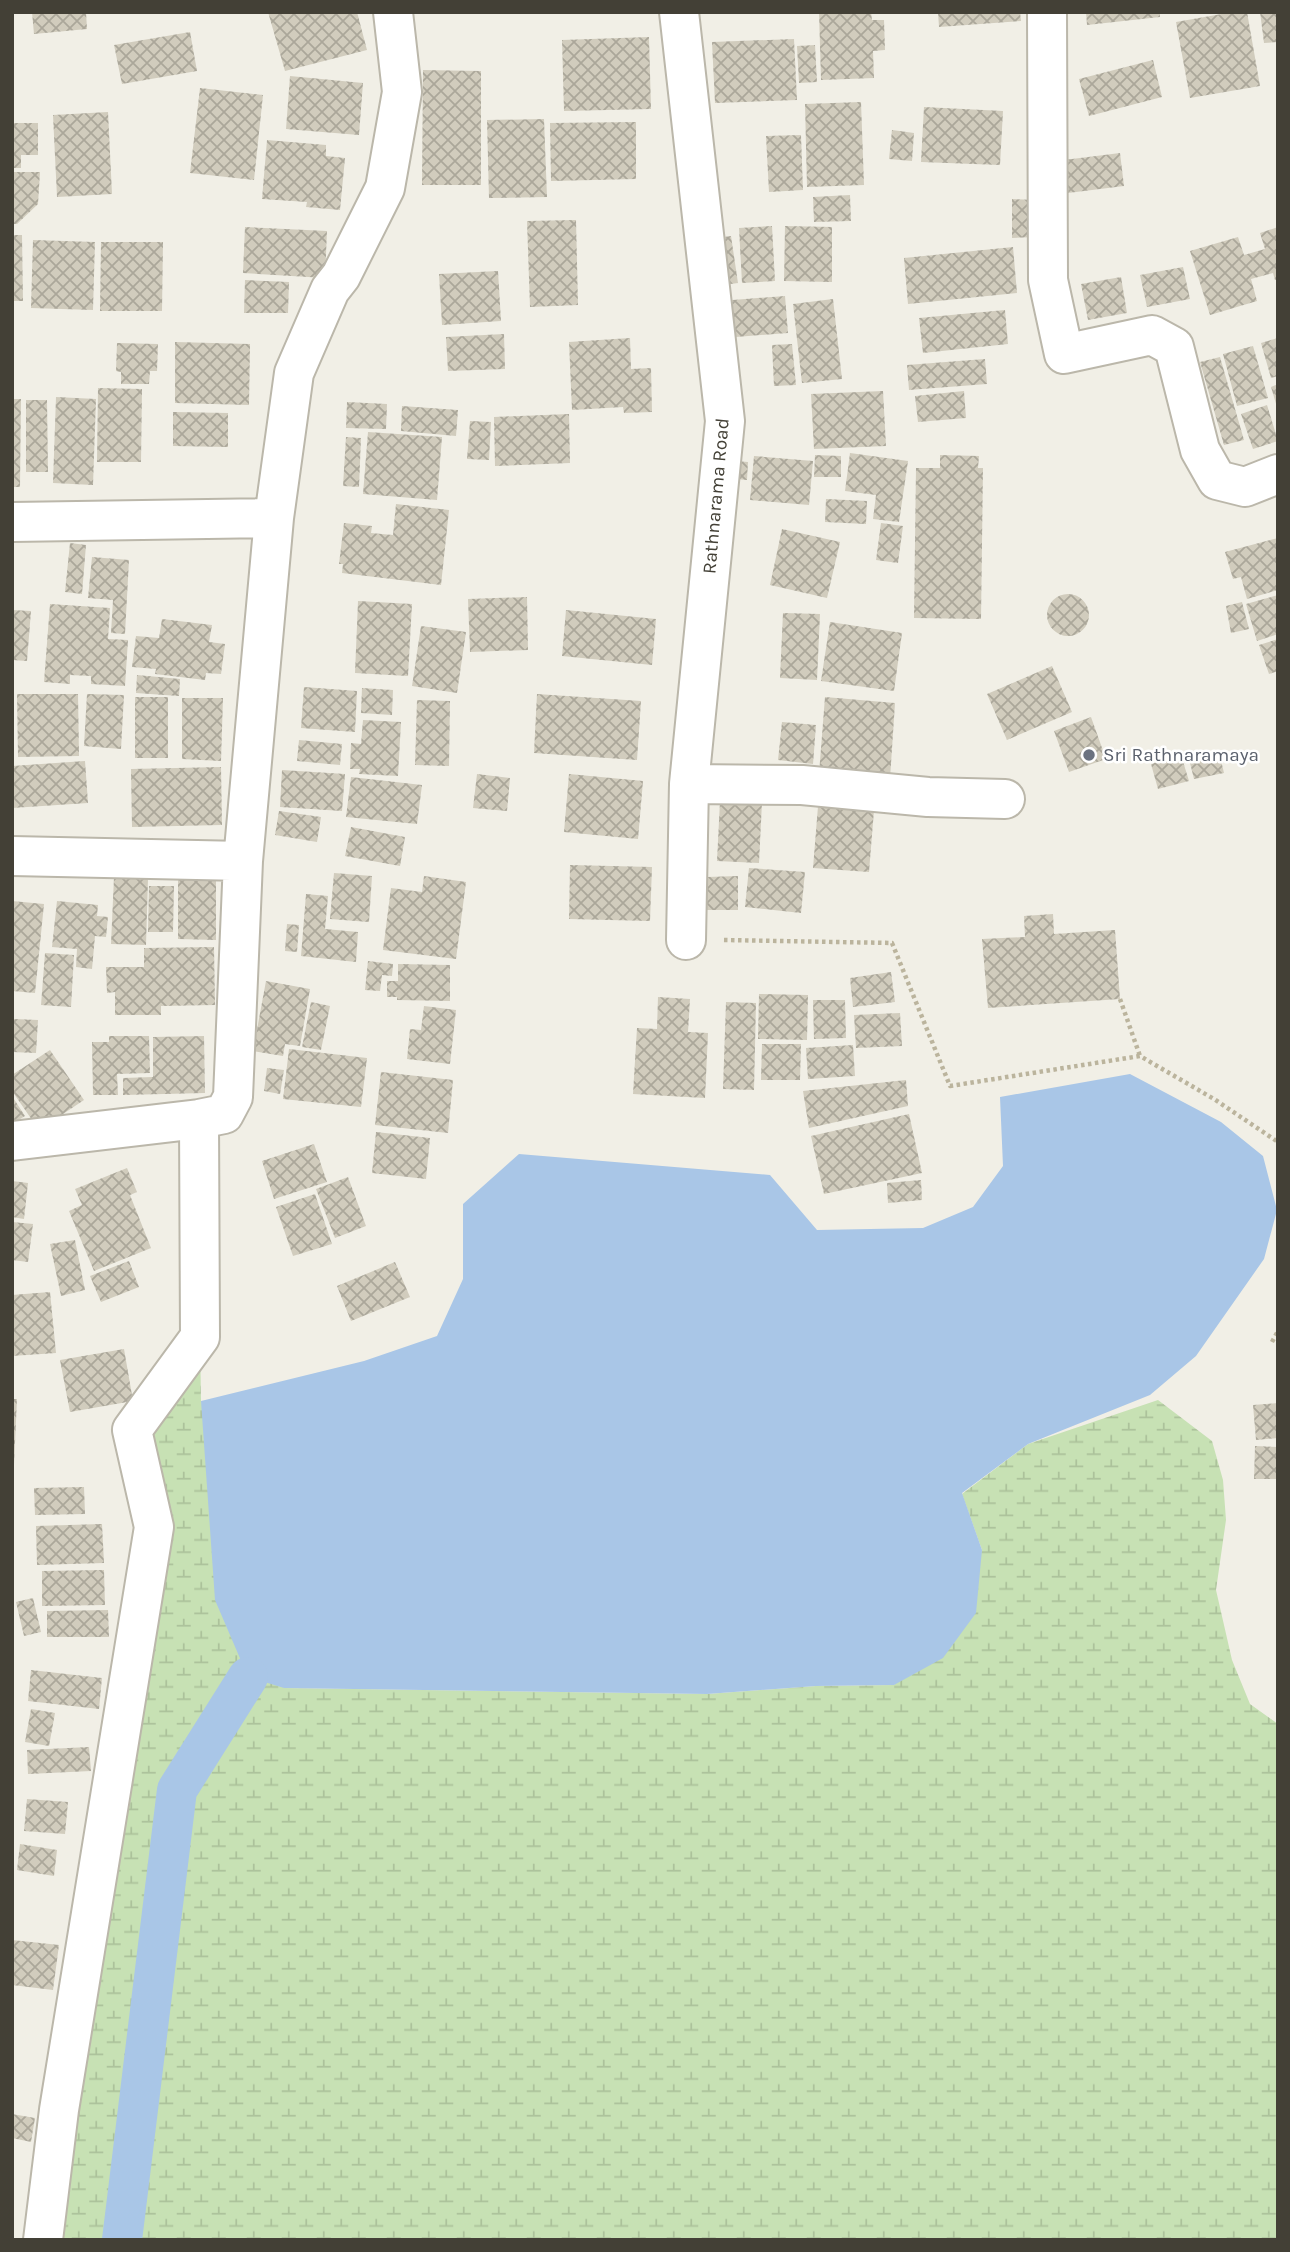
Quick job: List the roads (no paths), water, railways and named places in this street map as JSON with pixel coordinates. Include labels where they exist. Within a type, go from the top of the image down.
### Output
[{"type":"street","points":[[12,1141],[224,1114],[233,1097],[243,861],[274,518],[294,373],[330,290],[341,276],[385,188],[402,92],[393,12]]},
{"type":"street","name":"Rathnarama Road","points":[[679,12],[725,421],[689,784],[686,940]]},
{"type":"street","points":[[1047,12],[1048,281],[1064,354],[1153,335],[1174,347],[1200,450],[1217,480],[1245,487],[1278,474]]},
{"type":"street","points":[[12,522],[274,518]]},
{"type":"street","points":[[689,784],[802,785],[929,797],[1005,799]]},
{"type":"street","points":[[12,856],[243,861]]},
{"type":"street","points":[[43,2240],[59,2110],[153,1527],[132,1430],[201,1337],[198,1119]]},
{"type":"water","points":[[1130,1074],[1221,1122],[1263,1156],[1277,1210],[1264,1259],[1196,1356],[1150,1395],[1028,1444],[962,1493],[982,1550],[976,1613],[943,1658],[894,1685],[816,1686],[707,1694],[284,1688],[248,1677],[215,1600],[201,1401],[364,1361],[437,1336],[463,1279],[463,1204],[519,1154],[770,1175],[817,1230],[923,1228],[973,1207],[1003,1166],[1000,1097]]},
{"type":"waterway","points":[[122,2240],[177,1790],[248,1677]]},
{"type":"place","name":"Sri Rathnaramaya","points":[[1089,755]]}]
